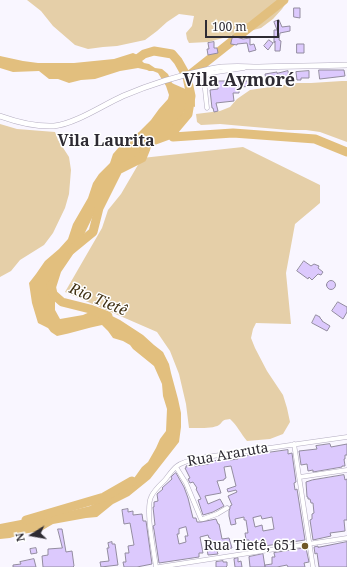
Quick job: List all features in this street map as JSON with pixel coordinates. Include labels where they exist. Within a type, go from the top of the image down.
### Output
[{"type":"street","points":[[0,116],[12,121],[54,126],[72,121],[123,96],[157,83],[212,68],[347,65]]},
{"type":"street","points":[[207,108],[204,80],[205,76],[210,73],[248,67]]},
{"type":"street","name":"Rua Araruta","points":[[158,567],[150,522],[149,504],[151,497],[156,490],[176,467],[183,463],[206,457],[347,437]]},
{"type":"street","points":[[294,444],[313,567]]},
{"type":"street","points":[[176,467],[186,484],[201,518],[203,519],[217,514],[226,508]]},
{"type":"street","points":[[300,477],[347,470]]},
{"type":"street","points":[[158,567],[347,538]]},
{"type":"shaded area","points":[[27,0],[288,0],[273,19],[261,28],[208,42],[189,43],[186,33],[192,26],[194,16],[179,14],[145,40],[117,46],[88,49],[75,45],[53,26],[41,11]]},
{"type":"shaded area","name":"Rio Tietê","points":[[133,53],[140,56],[144,63],[155,68],[162,69],[168,74],[172,83],[192,93],[195,101],[195,107],[190,105],[185,111],[180,121],[178,133],[171,139],[152,146],[142,158],[127,163],[112,177],[78,247],[61,272],[55,291],[55,310],[60,319],[83,315],[92,311],[104,312],[120,320],[143,335],[163,352],[169,364],[181,413],[179,442],[150,479],[129,496],[113,504],[97,517],[53,524],[41,531],[0,539],[0,524],[43,517],[58,512],[70,511],[90,506],[113,495],[124,485],[132,481],[142,467],[148,462],[166,431],[167,409],[163,396],[162,384],[154,366],[130,345],[113,338],[102,325],[57,336],[48,328],[38,323],[32,303],[29,283],[45,261],[68,239],[73,224],[88,198],[93,183],[99,174],[110,163],[113,154],[120,146],[139,132],[151,120],[168,99],[169,95],[166,86],[158,73],[138,68],[120,71],[95,79],[69,83],[58,79],[49,79],[39,71],[13,72],[0,68],[0,56],[38,63],[74,63],[114,59]]},
{"type":"shaded area","points":[[347,81],[347,142],[320,132],[306,130],[288,130],[220,124],[201,125],[197,122],[196,114],[220,111],[230,107],[237,99],[250,90],[297,83]]},
{"type":"shaded area","points":[[0,124],[17,129],[55,132],[58,140],[69,157],[71,170],[69,194],[65,208],[53,233],[44,245],[20,260],[11,271],[0,277]]},
{"type":"shaded area","points":[[243,147],[320,185],[320,203],[295,224],[286,273],[291,324],[256,323],[251,338],[267,371],[283,395],[290,422],[283,434],[270,439],[247,441],[230,419],[224,420],[219,425],[213,427],[189,428],[186,404],[179,374],[170,351],[157,332],[65,292],[102,228],[108,210],[121,194],[142,158]]},
{"type":"building","points":[[294,8],[300,8],[300,18],[294,17]]},
{"type":"building","points":[[279,20],[282,27],[290,26],[290,31],[280,33],[280,51],[275,51],[274,30],[277,30],[274,22]]},
{"type":"building","points":[[233,36],[243,39],[250,38],[250,45],[254,44],[256,50],[249,52],[247,43],[237,45],[231,44]]},
{"type":"building","points":[[269,40],[273,43],[268,50],[264,46]]},
{"type":"building","points":[[214,42],[214,48],[217,48],[218,53],[208,55],[208,43]]},
{"type":"building","points":[[297,44],[304,44],[304,53],[297,53]]},
{"type":"building","points":[[319,70],[344,70],[345,76],[320,79]]},
{"type":"building","points":[[288,71],[289,78],[285,79],[284,75],[266,80],[265,74]]},
{"type":"building","points":[[309,71],[309,78],[301,78],[301,80],[297,80],[296,72]]},
{"type":"building","points":[[240,77],[244,77],[244,81],[251,81],[252,86],[241,87]]},
{"type":"building","points":[[231,80],[232,85],[239,85],[239,93],[233,93],[234,101],[216,103],[218,111],[214,112],[212,108],[210,90],[218,89],[218,81]]},
{"type":"building","points":[[304,261],[311,266],[314,264],[319,266],[318,268],[323,272],[321,275],[318,274],[312,280],[309,277],[308,279],[297,271]]},
{"type":"building","points":[[329,281],[333,281],[335,285],[333,289],[329,289],[327,287],[327,283]]},
{"type":"building","points":[[338,302],[347,307],[347,312],[343,319],[332,311]]},
{"type":"building","points":[[316,315],[330,326],[327,331],[312,323]]},
{"type":"building","points":[[330,444],[331,447],[347,444],[347,455],[345,455],[344,459],[345,466],[313,472],[313,470],[308,471],[307,464],[301,465],[299,451],[317,449],[316,446]]},
{"type":"building","points":[[288,450],[288,454],[292,453],[296,482],[294,483],[295,490],[297,489],[305,540],[251,548],[249,540],[246,540],[245,533],[248,533],[246,520],[244,520],[244,517],[235,519],[236,524],[231,525],[229,511],[230,506],[232,505],[228,496],[237,492],[236,490],[228,492],[227,489],[236,486],[231,466],[224,467],[226,478],[224,480],[217,481],[221,493],[205,496],[208,504],[220,499],[224,506],[203,515],[198,500],[201,499],[196,489],[197,488],[193,482],[190,483],[188,479],[190,478],[185,468],[186,466],[194,464],[195,466],[209,464],[208,462],[230,458],[230,460],[238,459],[238,457]],"holes":[[[261,516],[262,519],[272,517],[274,529],[263,531],[262,525],[255,527],[253,518]]]},
{"type":"building","points":[[176,473],[184,487],[193,518],[196,518],[197,522],[216,519],[219,524],[222,539],[229,538],[232,548],[217,551],[218,554],[208,555],[207,549],[211,547],[210,538],[208,535],[200,537],[203,553],[199,553],[199,557],[159,563],[153,526],[155,525],[153,507],[154,502],[158,501],[157,494],[172,479],[171,477]],"holes":[[[186,527],[188,536],[185,536],[186,542],[179,544],[177,534],[179,534],[179,529]]]},
{"type":"building","points":[[344,475],[345,480],[347,479],[347,520],[344,520],[345,531],[330,533],[331,536],[313,540],[310,520],[312,519],[312,514],[314,513],[313,503],[311,503],[310,499],[307,497],[306,482]]},
{"type":"building","points":[[128,509],[128,512],[133,511],[133,515],[142,514],[143,521],[146,521],[152,564],[137,567],[124,567],[123,562],[126,562],[125,553],[129,553],[128,546],[134,545],[130,523],[124,524],[122,510]]},
{"type":"building","points":[[58,529],[62,529],[66,552],[72,551],[74,566],[43,567],[42,556],[48,555],[48,549],[62,548]]},
{"type":"building","points":[[112,542],[112,544],[115,544],[118,565],[101,567],[100,562],[109,561],[107,548],[109,548],[108,543]]},
{"type":"building","points":[[347,542],[347,567],[319,567],[317,553],[315,554],[314,547]]},
{"type":"building","points":[[36,548],[37,553],[31,554],[30,549]]},
{"type":"building","points":[[306,548],[309,562],[304,563],[305,567],[288,567],[287,565],[265,567],[265,565],[272,564],[272,557],[275,557],[274,553]]},
{"type":"building","points":[[263,554],[265,567],[250,567],[249,557]]},
{"type":"building","points":[[238,558],[238,562],[241,561],[242,567],[235,567],[234,559]]},
{"type":"building","points":[[34,559],[36,567],[13,567],[13,565],[21,564],[20,562]]},
{"type":"building","points":[[216,562],[227,562],[226,567],[216,567]]},
{"type":"waterway","points":[[187,77],[284,0]]},
{"type":"waterway","name":"Rio Tietê","points":[[132,63],[144,54],[154,51],[172,54],[178,61],[187,77],[191,96],[188,114],[171,134]]},
{"type":"waterway","points":[[173,137],[233,133],[315,139],[347,152]]},
{"type":"waterway","name":"Rio Tietê","points":[[71,250],[93,232],[99,208],[118,170],[142,158],[146,148]]},
{"type":"waterway","name":"Rio Tietê","points":[[51,285],[53,294],[62,302],[90,309],[108,316]]},
{"type":"waterway","name":"Rio Tietê","points":[[26,520],[104,497],[132,481]]},
{"type":"place","name":"Rua Tietê, 651","points":[[305,546]]},
{"type":"district","name":"Vila Aymoré","points":[[239,81]]},
{"type":"district","name":"Vila Laurita","points":[[106,141]]}]
